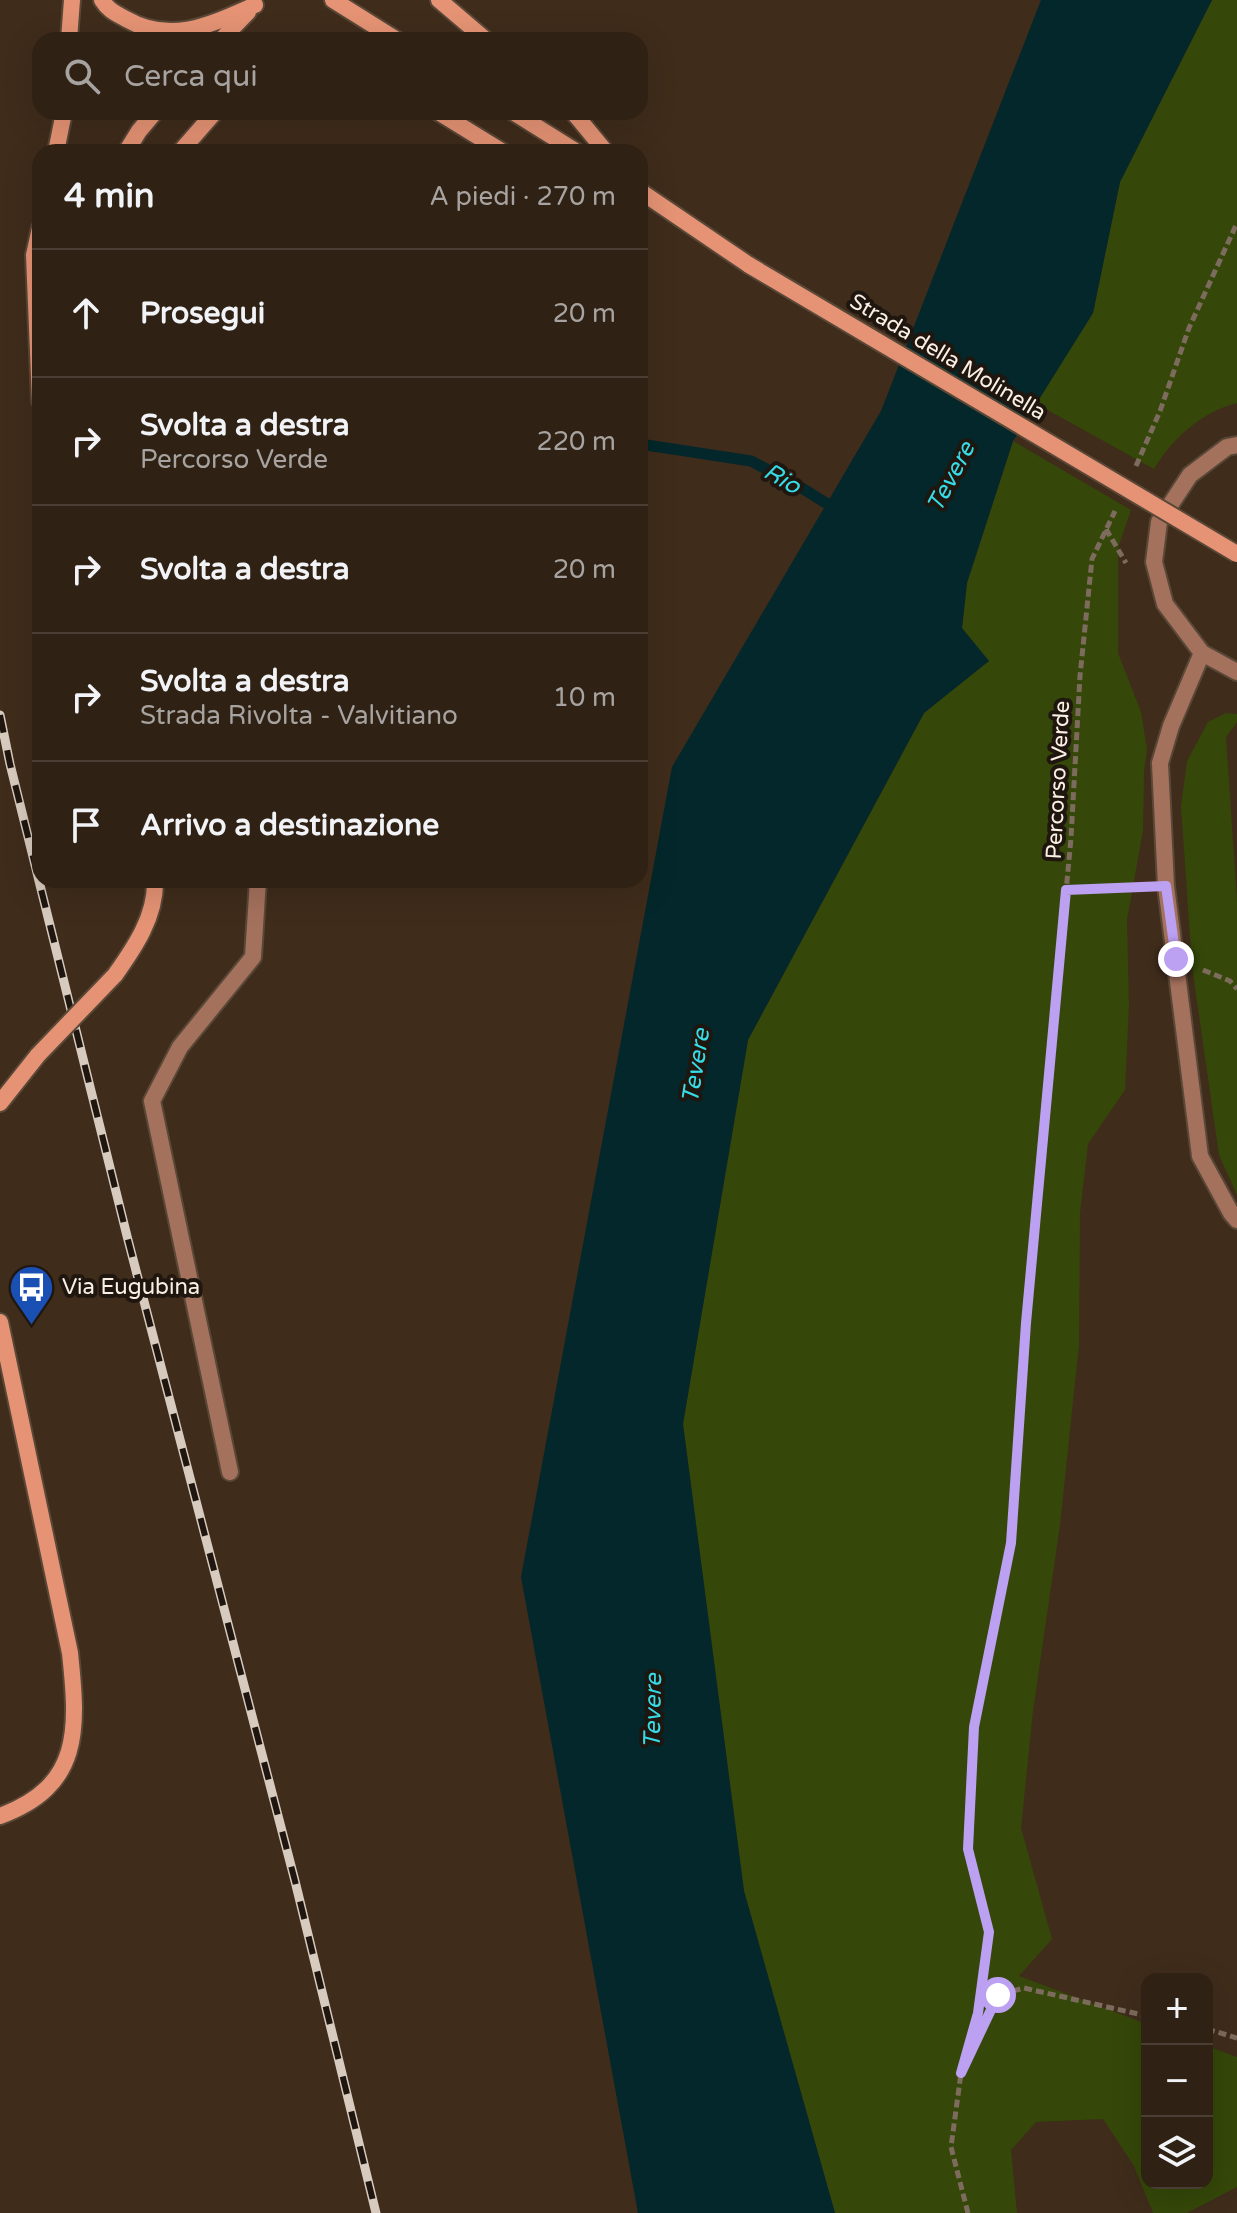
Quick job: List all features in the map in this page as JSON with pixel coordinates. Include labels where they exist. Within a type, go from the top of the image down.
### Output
[{"type":"street","points":[[70,32],[72,0]]},
{"type":"street","points":[[102,0],[108,9],[145,30],[174,31],[204,27],[258,2]]},
{"type":"street","points":[[333,0],[384,32]]},
{"type":"street","points":[[439,0],[477,32]]},
{"type":"street","points":[[229,32],[258,2]]},
{"type":"street","points":[[58,144],[62,120]]},
{"type":"street","points":[[131,144],[148,120]]},
{"type":"street","points":[[187,144],[208,120]]},
{"type":"street","points":[[451,120],[490,144]]},
{"type":"street","points":[[526,120],[564,144]]},
{"type":"street","points":[[580,120],[599,144]]},
{"type":"street","name":"Strada della Molinella","points":[[648,196],[749,265],[1237,554]]},
{"type":"street","points":[[1237,445],[1227,447],[1190,475],[1159,522],[1154,562],[1165,604],[1202,653],[1237,672]]},
{"type":"street","points":[[1202,653],[1171,726],[1160,763],[1166,886],[1200,1156],[1237,1220]]},
{"type":"street","points":[[0,1103],[38,1055],[115,975],[144,930],[154,888]]},
{"type":"street","points":[[230,1472],[152,1101],[180,1047],[253,957],[257,888]]},
{"type":"street","points":[[0,1322],[70,1653],[74,1731],[67,1756],[52,1786],[27,1805],[0,1816]]},
{"type":"path","points":[[1129,480],[1160,411],[1189,328],[1237,223]]},
{"type":"path","name":"Percorso Verde","points":[[968,2213],[951,2147],[961,2073],[978,2013],[989,1932],[968,1849],[974,1727],[1011,1543],[1026,1323],[1066,890],[1080,676],[1092,559],[1118,505]]},
{"type":"path","points":[[1106,529],[1126,563]]},
{"type":"path","points":[[1066,890],[1166,886]]},
{"type":"path","points":[[1176,959],[1230,981],[1237,989]]},
{"type":"path","points":[[961,2073],[998,1995],[1024,1988],[1141,2015]]},
{"type":"path","points":[[1213,2031],[1237,2038]]},
{"type":"green space","points":[[1212,0],[1237,0],[1237,403],[1211,413],[1189,428],[1154,469],[1035,403],[1093,313],[1120,182]]},
{"type":"green space","points":[[1013,441],[1131,510],[1118,548],[1118,653],[1141,712],[1147,749],[1143,830],[1127,920],[1129,1006],[1125,1090],[1088,1144],[1080,1213],[1079,1345],[1060,1525],[1033,1711],[1021,1828],[1052,1939],[1019,1976],[1141,2022],[1141,2183],[1134,2166],[1103,2119],[1036,2122],[1011,2150],[1017,2213],[835,2213],[744,1891],[683,1424],[748,1040],[924,713],[988,661],[962,628],[967,583]]},
{"type":"green space","points":[[1226,713],[1237,714],[1237,722],[1226,737],[1237,899],[1237,1195],[1219,1155],[1192,966],[1181,806],[1187,761],[1208,722]]},
{"type":"green space","points":[[1213,2048],[1237,2057],[1237,2187],[1187,2213],[1153,2213],[1143,2189],[1213,2189]]},
{"type":"water","name":"Tevere","points":[[1041,0],[1212,0],[1120,182],[1093,313],[1013,441],[967,583],[962,628],[989,661],[924,713],[748,1040],[683,1424],[744,1891],[835,2213],[638,2213],[521,1577],[672,767],[881,411]]},
{"type":"waterway","name":"Rio","points":[[648,445],[751,461],[837,510]]},
{"type":"railway","points":[[0,715],[32,853]]},
{"type":"railway","points":[[41,888],[127,1236],[295,1881],[376,2213]]},
{"type":"place","name":"Via Eugubina","points":[[31,1326]]},
{"type":"route","points":[[998,1995],[961,2073],[978,2013],[989,1932],[968,1849],[974,1727],[1011,1543],[1026,1323],[1066,890],[1166,886],[1176,959]]}]
